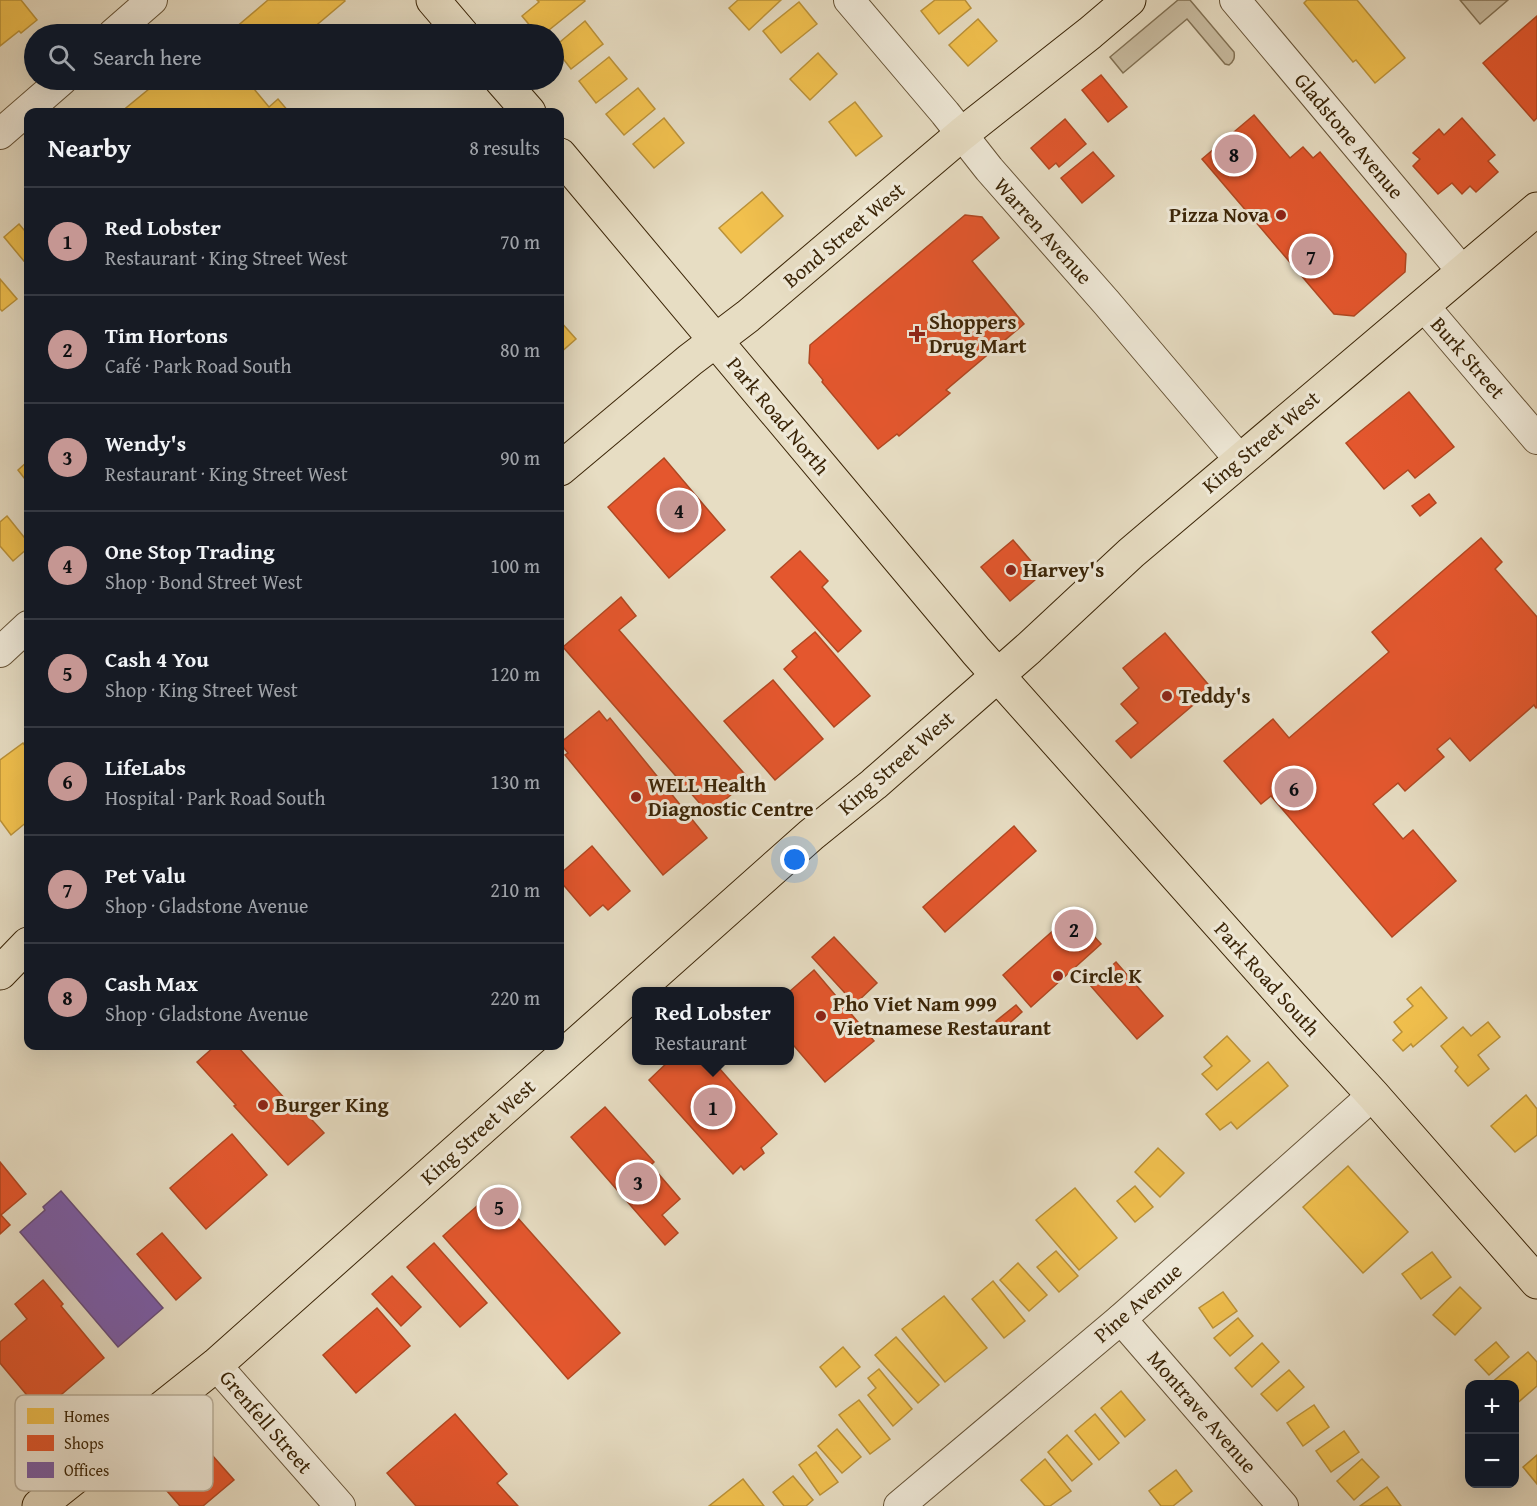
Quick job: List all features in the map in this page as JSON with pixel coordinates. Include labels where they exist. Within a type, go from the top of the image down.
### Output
[{"type":"main road","points":[[433,0],[453,24]]},
{"type":"main road","name":"Bond Street West","points":[[564,467],[690,360],[748,316],[962,134],[1129,0]]},
{"type":"main road","points":[[510,90],[526,108]]},
{"type":"main road","name":"Park Road North","points":[[564,162],[998,675]]},
{"type":"main road","name":"King Street West","points":[[640,987],[811,835],[874,784],[1029,648],[1131,553],[1537,209]]},
{"type":"main road","name":"Park Road South","points":[[998,675],[1537,1282]]},
{"type":"main road","points":[[0,973],[24,948]]},
{"type":"main road","name":"King Street West","points":[[178,1395],[216,1365],[632,994]]},
{"type":"main road","name":"King Street West","points":[[39,1506],[58,1491]]},
{"type":"street","points":[[124,24],[152,0]]},
{"type":"street","name":"Warren Avenue","points":[[849,0],[989,169],[1240,460]]},
{"type":"street","name":"Gladstone Avenue","points":[[1234,0],[1463,272]]},
{"type":"street","points":[[30,108],[51,90]]},
{"type":"street","points":[[0,135],[24,114]]},
{"type":"street","name":"Burk Street","points":[[1423,305],[1537,439]]},
{"type":"street","points":[[0,652],[24,630]]},
{"type":"street","name":"Pine Avenue","points":[[899,1506],[1121,1319],[1373,1095]]},
{"type":"street","name":"Montrave Avenue","points":[[1121,1319],[1282,1506]]},
{"type":"street","name":"Grenfell Street","points":[[216,1365],[340,1506]]},
{"type":"shaded area","points":[[1178,0],[1190,0],[1234,52],[1232,62],[1229,65],[1225,64],[1187,19],[1123,73],[1110,57]]},
{"type":"shaded area","points":[[1460,0],[1508,0],[1480,24]]},
{"type":"building: Homes","points":[[0,0],[21,0],[37,20],[32,24],[24,24],[24,31],[21,33],[19,31],[0,46]]},
{"type":"building: Homes","points":[[268,0],[345,1],[318,24],[240,24]]},
{"type":"building: Homes","points":[[537,0],[585,1],[556,24],[529,24],[522,16],[539,2]]},
{"type":"building: Homes","points":[[738,0],[781,0],[749,30],[729,8]]},
{"type":"building: Homes","points":[[935,0],[965,0],[971,8],[939,34],[921,11]]},
{"type":"building: Homes","points":[[1307,0],[1357,0],[1405,58],[1375,83],[1356,60],[1353,62],[1304,3]]},
{"type":"building: Homes","points":[[799,2],[817,24],[781,53],[763,31]]},
{"type":"building: Homes","points":[[978,19],[997,41],[968,66],[949,45]]},
{"type":"building: Homes","points":[[585,21],[603,44],[571,69],[564,60],[564,39]]},
{"type":"building: Homes","points":[[818,53],[837,74],[810,100],[790,79]]},
{"type":"building: Homes","points":[[609,57],[627,79],[596,103],[579,81]]},
{"type":"building: Homes","points":[[638,88],[655,109],[624,135],[606,114]]},
{"type":"building: Homes","points":[[148,90],[255,90],[269,107],[278,99],[286,108],[126,108]]},
{"type":"building: Homes","points":[[855,102],[882,136],[856,156],[829,122]]},
{"type":"building: Homes","points":[[664,118],[684,143],[654,168],[633,144]]},
{"type":"building: Homes","points":[[762,192],[783,216],[741,253],[719,228]]},
{"type":"building: Homes","points":[[19,224],[24,230],[24,261],[4,237]]},
{"type":"building: Homes","points":[[0,279],[17,299],[2,311],[0,309]]},
{"type":"building: Homes","points":[[564,326],[576,339],[564,350]]},
{"type":"building: Homes","points":[[24,465],[24,478],[18,470]]},
{"type":"building: Homes","points":[[7,516],[24,537],[24,551],[13,561],[0,546],[0,522]]},
{"type":"building: Homes","points":[[24,744],[24,824],[11,835],[0,820],[0,760]]},
{"type":"building: Homes","points":[[1421,987],[1447,1018],[1413,1047],[1411,1044],[1403,1051],[1393,1040],[1402,1032],[1394,1022],[1413,1006],[1407,999]]},
{"type":"building: Homes","points":[[1488,1022],[1500,1037],[1478,1055],[1489,1069],[1468,1086],[1455,1071],[1458,1067],[1441,1046],[1463,1027],[1471,1036]]},
{"type":"building: Homes","points":[[1227,1036],[1250,1061],[1217,1090],[1202,1074],[1212,1066],[1204,1057]]},
{"type":"building: Homes","points":[[1268,1062],[1288,1086],[1237,1129],[1231,1122],[1220,1130],[1206,1114]]},
{"type":"building: Homes","points":[[1526,1095],[1537,1109],[1537,1135],[1515,1152],[1491,1126]]},
{"type":"building: Homes","points":[[1158,1148],[1184,1173],[1160,1197],[1135,1172]]},
{"type":"building: Homes","points":[[1348,1166],[1408,1232],[1363,1273],[1303,1207]]},
{"type":"building: Homes","points":[[1135,1186],[1153,1207],[1135,1222],[1117,1201]]},
{"type":"building: Homes","points":[[1075,1188],[1117,1238],[1079,1270],[1036,1220]]},
{"type":"building: Homes","points":[[1056,1251],[1078,1276],[1059,1292],[1037,1267]]},
{"type":"building: Homes","points":[[1432,1252],[1451,1277],[1421,1299],[1402,1274]]},
{"type":"building: Homes","points":[[1018,1263],[1047,1295],[1029,1311],[1000,1280]]},
{"type":"building: Homes","points":[[993,1281],[1025,1321],[1004,1338],[972,1299]]},
{"type":"building: Homes","points":[[1460,1287],[1481,1308],[1455,1335],[1433,1315]]},
{"type":"building: Homes","points":[[1223,1292],[1237,1311],[1213,1328],[1199,1308]]},
{"type":"building: Homes","points":[[944,1296],[987,1348],[945,1382],[902,1329]]},
{"type":"building: Homes","points":[[1238,1318],[1253,1336],[1230,1356],[1214,1338]]},
{"type":"building: Homes","points":[[896,1337],[939,1385],[918,1403],[875,1355]]},
{"type":"building: Homes","points":[[1496,1342],[1509,1357],[1489,1375],[1475,1360]]},
{"type":"building: Homes","points":[[1262,1343],[1279,1362],[1252,1387],[1235,1368]]},
{"type":"building: Homes","points":[[843,1347],[860,1367],[836,1387],[820,1367]]},
{"type":"building: Homes","points":[[1528,1352],[1537,1362],[1537,1386],[1519,1402],[1519,1380],[1495,1380]]},
{"type":"building: Homes","points":[[879,1369],[912,1409],[893,1426],[868,1395],[876,1388],[868,1378]]},
{"type":"building: Homes","points":[[1289,1370],[1304,1387],[1277,1411],[1261,1394]]},
{"type":"building: Homes","points":[[1121,1391],[1145,1420],[1125,1437],[1101,1408]]},
{"type":"building: Homes","points":[[859,1400],[890,1439],[870,1454],[839,1415]]},
{"type":"building: Homes","points":[[1314,1405],[1329,1427],[1303,1446],[1287,1423]]},
{"type":"building: Homes","points":[[1095,1414],[1119,1443],[1099,1460],[1075,1431]]},
{"type":"building: Homes","points":[[837,1429],[861,1457],[842,1473],[818,1446]]},
{"type":"building: Homes","points":[[1344,1431],[1359,1452],[1331,1472],[1316,1451]]},
{"type":"building: Homes","points":[[1067,1435],[1092,1464],[1072,1481],[1048,1452]]},
{"type":"building: Homes","points":[[816,1452],[838,1482],[820,1495],[799,1465]]},
{"type":"building: Homes","points":[[1537,1455],[1537,1484],[1523,1467]]},
{"type":"building: Homes","points":[[1045,1459],[1071,1491],[1050,1506],[1045,1506],[1021,1480]]},
{"type":"building: Homes","points":[[1362,1459],[1379,1477],[1354,1500],[1337,1481]]},
{"type":"building: Homes","points":[[1176,1470],[1192,1491],[1173,1506],[1161,1506],[1149,1491]]},
{"type":"building: Homes","points":[[793,1476],[813,1500],[806,1506],[784,1506],[773,1492]]},
{"type":"building: Homes","points":[[743,1479],[764,1506],[709,1506]]},
{"type":"building: Homes","points":[[1387,1487],[1401,1506],[1360,1506]]},
{"type":"building: Shops","points":[[1537,16],[1537,118],[1534,121],[1483,63]]},
{"type":"building: Shops","points":[[1101,75],[1127,107],[1108,122],[1082,90]]},
{"type":"building: Shops","points":[[1254,115],[1290,158],[1303,147],[1313,158],[1320,152],[1406,254],[1405,272],[1354,316],[1334,314],[1202,159]]},
{"type":"building: Shops","points":[[1462,118],[1495,155],[1488,161],[1498,172],[1476,192],[1470,186],[1462,194],[1452,183],[1438,194],[1413,166],[1420,159],[1413,153],[1439,129],[1444,135]]},
{"type":"building: Shops","points":[[1065,119],[1086,144],[1059,167],[1056,163],[1049,169],[1031,148]]},
{"type":"building: Shops","points":[[1093,152],[1114,176],[1082,203],[1061,178]]},
{"type":"building: Shops","name":"Shoppers Drug Mart","points":[[965,215],[982,217],[999,238],[972,261],[1024,324],[946,390],[950,393],[899,436],[897,434],[878,449],[809,363],[810,345]]},
{"type":"building: Shops","points":[[1409,392],[1454,447],[1415,478],[1408,470],[1384,489],[1346,443]]},
{"type":"building: Shops","points":[[664,458],[725,530],[669,578],[608,507]]},
{"type":"building: Shops","points":[[1429,494],[1436,503],[1420,516],[1412,506]]},
{"type":"building: Shops","points":[[1481,538],[1502,562],[1495,569],[1537,617],[1537,707],[1534,705],[1470,761],[1450,738],[1437,749],[1444,757],[1405,791],[1398,783],[1373,804],[1403,839],[1413,830],[1456,881],[1392,937],[1271,796],[1261,804],[1224,761],[1273,719],[1289,738],[1389,652],[1372,632]]},
{"type":"building: Shops","name":"Harvey's","points":[[1013,540],[1042,574],[1010,601],[981,567]]},
{"type":"building: Shops","points":[[800,551],[828,581],[822,587],[861,631],[838,652],[771,577]]},
{"type":"building: Shops","points":[[621,597],[636,616],[619,630],[749,779],[709,814],[564,646]]},
{"type":"building: Shops","points":[[815,632],[870,696],[834,727],[784,669],[797,657],[792,651]]},
{"type":"building: Shops","name":"Teddy's","points":[[1165,633],[1212,689],[1131,758],[1116,741],[1138,723],[1121,704],[1139,688],[1123,668]]},
{"type":"building: Shops","points":[[773,680],[823,739],[775,780],[724,721]]},
{"type":"building: Shops","name":"WELL Health Diagnostic Centre","points":[[599,711],[607,721],[610,718],[707,838],[663,875],[565,755],[568,753],[564,748],[564,740]]},
{"type":"building: Shops","points":[[1014,826],[1036,851],[945,932],[923,907]]},
{"type":"building: Shops","points":[[592,846],[630,891],[608,910],[603,905],[590,916],[564,886],[564,870]]},
{"type":"building: Shops","points":[[1073,913],[1101,944],[1031,1007],[1003,975]]},
{"type":"building: Shops","points":[[834,937],[877,983],[855,1004],[812,957]]},
{"type":"building: Shops","points":[[1116,962],[1163,1016],[1137,1039],[1090,985]]},
{"type":"building: Shops","name":"Pho Viet Nam 999 Vietnamese Restaurant","points":[[814,970],[874,1041],[825,1082],[794,1046],[794,988]]},
{"type":"building: Shops","points":[[1016,1005],[1022,1012],[1003,1029],[996,1021]]},
{"type":"building: Shops","name":"Burger King","points":[[210,1050],[241,1050],[297,1112],[301,1108],[324,1133],[288,1165],[197,1062]]},
{"type":"building: Shops","points":[[665,1065],[716,1065],[777,1134],[761,1148],[764,1153],[744,1170],[741,1166],[733,1174],[649,1080]]},
{"type":"building: Shops","points":[[605,1107],[654,1162],[651,1165],[680,1199],[662,1215],[678,1233],[665,1245],[571,1137]]},
{"type":"building: Shops","points":[[232,1134],[267,1175],[206,1229],[170,1188]]},
{"type":"building: Shops","points":[[0,1162],[26,1194],[1,1215],[10,1225],[0,1234]]},
{"type":"building: Shops","points":[[494,1191],[620,1333],[568,1379],[443,1236]]},
{"type":"building: Shops","points":[[162,1233],[201,1278],[176,1300],[137,1254]]},
{"type":"building: Shops","points":[[434,1243],[487,1303],[460,1327],[407,1267]]},
{"type":"building: Shops","points":[[392,1276],[421,1307],[401,1326],[372,1294]]},
{"type":"building: Shops","points":[[43,1280],[63,1304],[61,1306],[104,1358],[61,1395],[27,1395],[0,1363],[0,1342],[27,1319],[15,1304]]},
{"type":"building: Shops","points":[[377,1308],[410,1346],[356,1393],[323,1355]]},
{"type":"building: Shops","points":[[455,1414],[507,1474],[497,1483],[518,1506],[416,1506],[387,1473]]},
{"type":"building: Shops","points":[[213,1456],[234,1480],[203,1506],[180,1506],[167,1491],[213,1491]]},
{"type":"building: Offices","points":[[61,1191],[163,1308],[118,1347],[20,1232],[45,1210],[43,1207]]},
{"type":"place","name":"Cash Max","points":[[1234,154]]},
{"type":"place","name":"Pizza Nova","points":[[1281,215]]},
{"type":"place","name":"Pet Valu","points":[[1311,256]]},
{"type":"place","name":"Shoppers Drug Mart","points":[[917,334]]},
{"type":"place","name":"One Stop Trading","points":[[679,510]]},
{"type":"place","name":"Harvey's","points":[[1011,570]]},
{"type":"place","name":"Teddy's","points":[[1167,696]]},
{"type":"place","name":"LifeLabs","points":[[1294,788]]},
{"type":"place","name":"WELL Health Diagnostic Centre","points":[[636,797]]},
{"type":"place","name":"Tim Hortons","points":[[1074,929]]},
{"type":"place","name":"Circle K","points":[[1058,976]]},
{"type":"place","name":"Pho Viet Nam 999 Vietnamese Restaurant","points":[[821,1016]]},
{"type":"place","name":"Burger King","points":[[263,1105]]},
{"type":"place","name":"Red Lobster","points":[[713,1107]]},
{"type":"place","name":"Wendy's","points":[[638,1182]]},
{"type":"place","name":"Cash 4 You","points":[[499,1207]]}]
